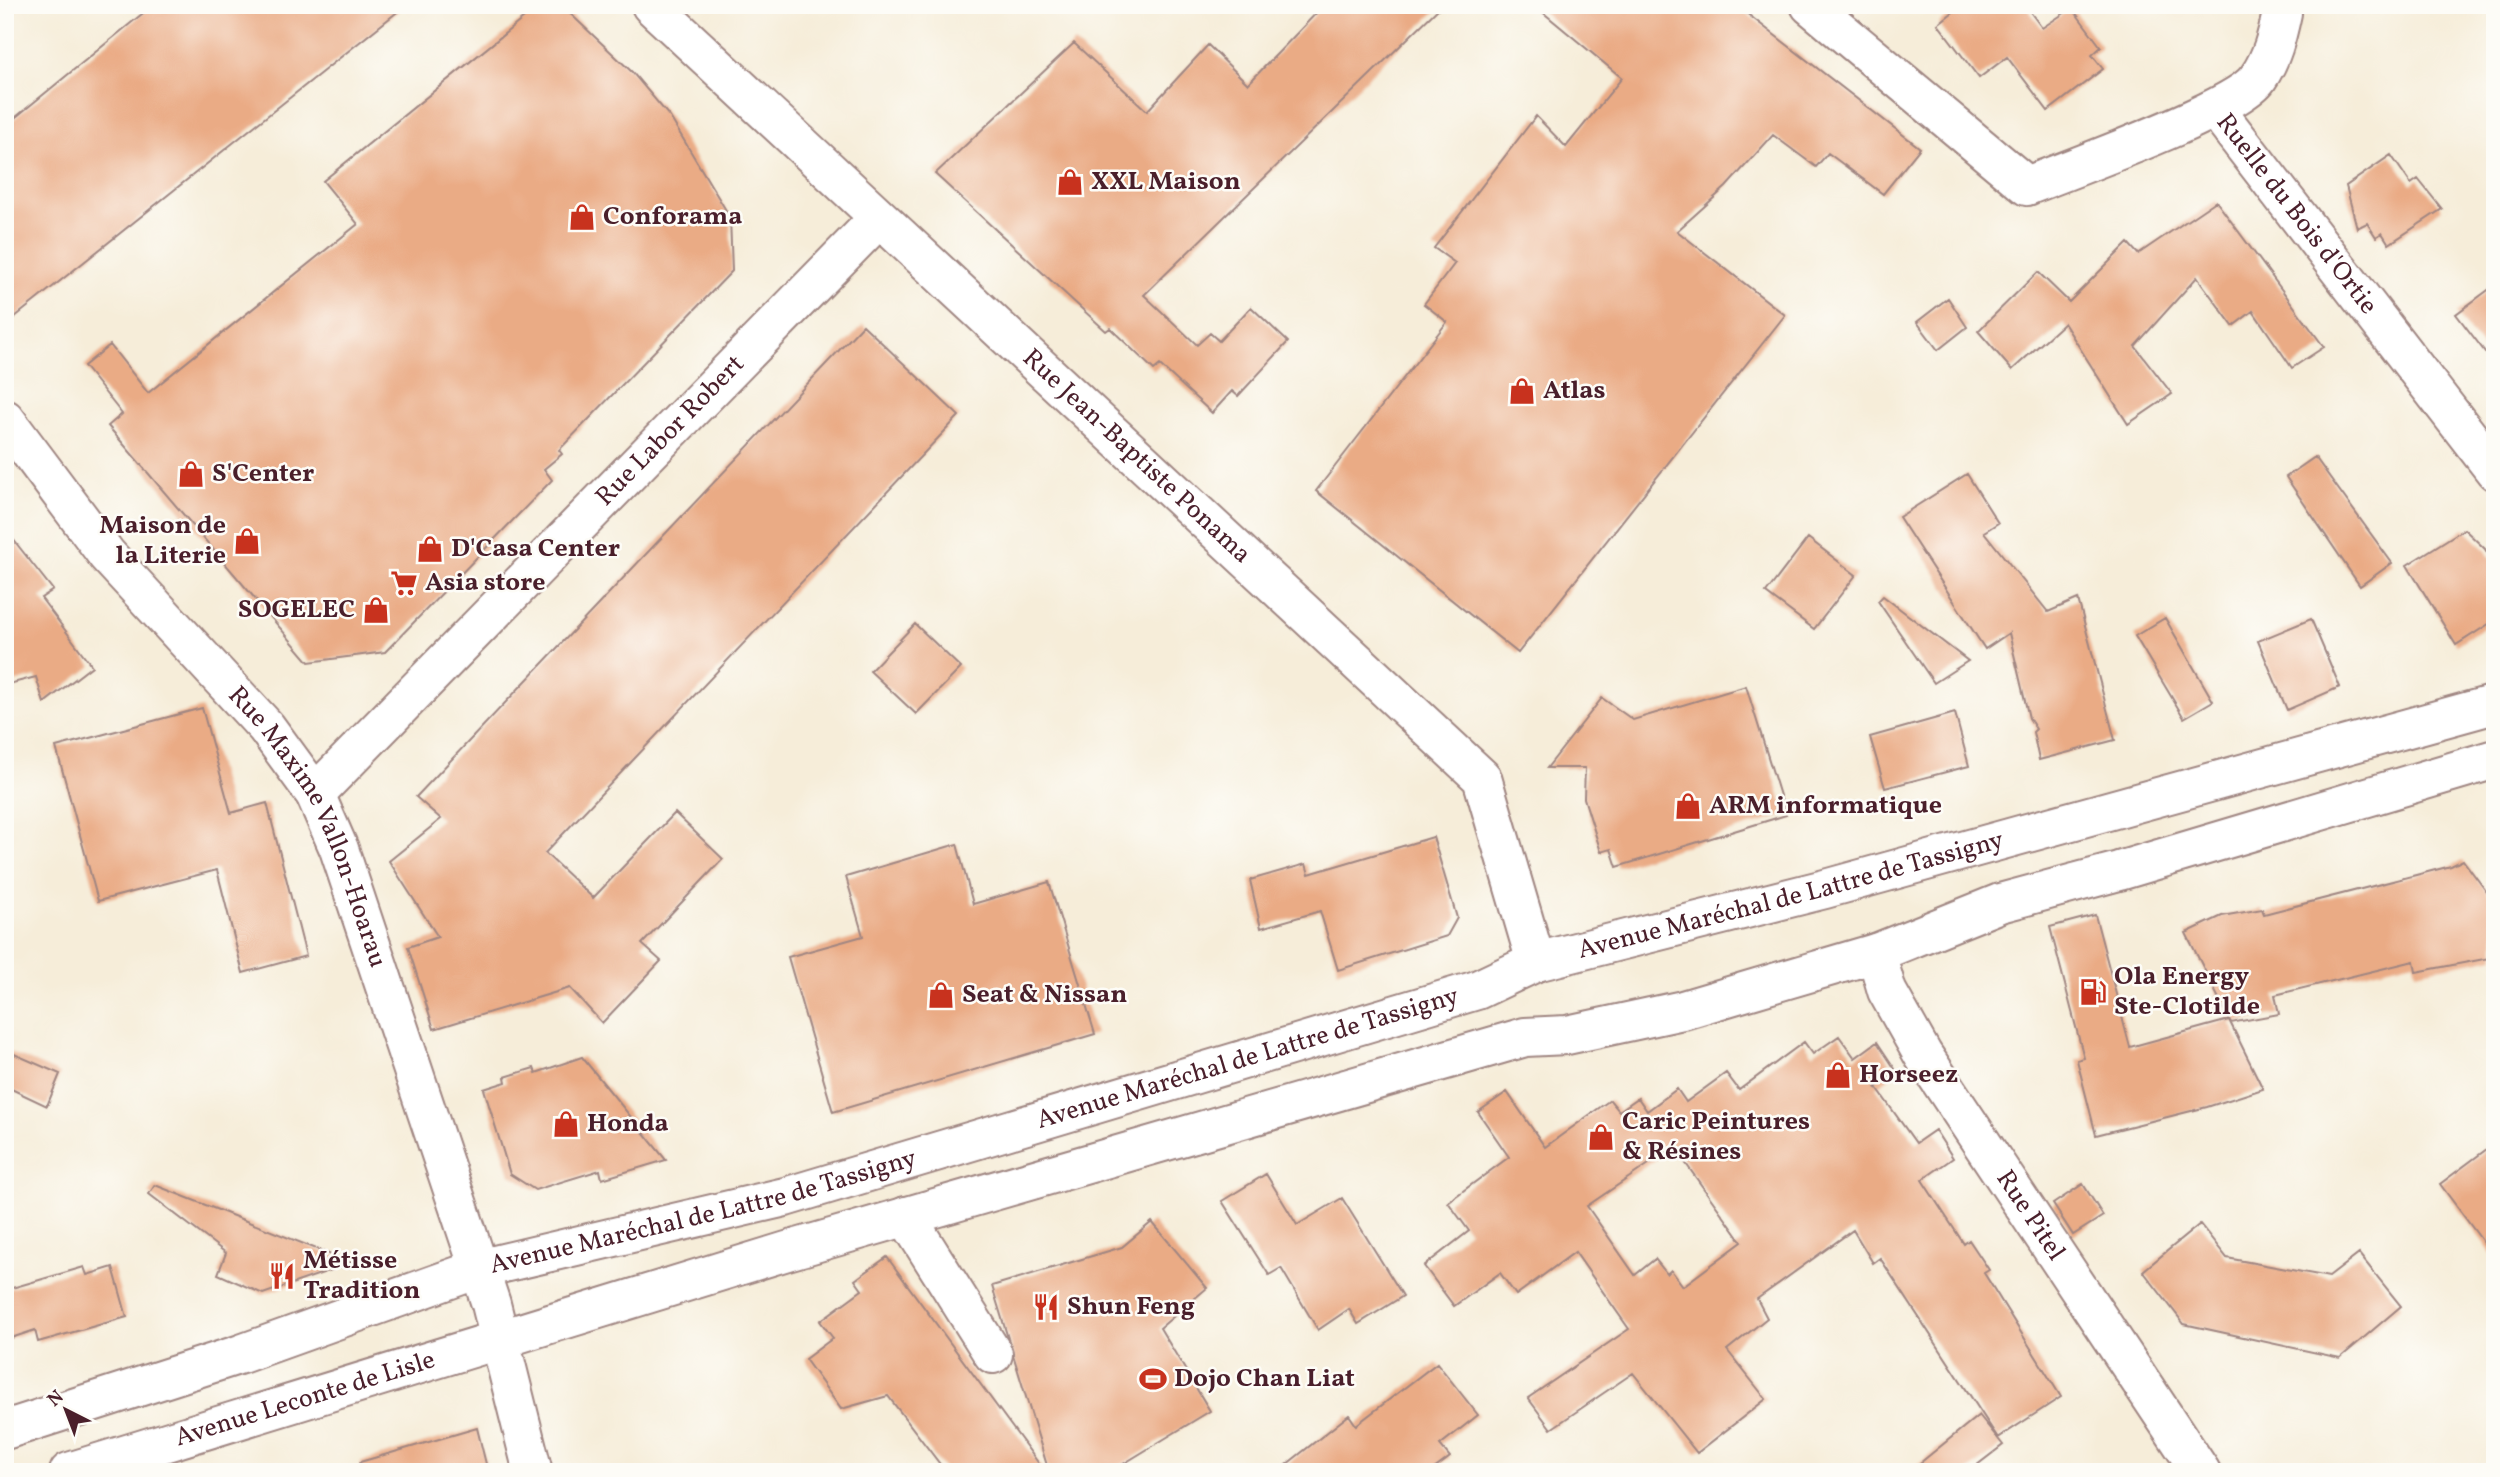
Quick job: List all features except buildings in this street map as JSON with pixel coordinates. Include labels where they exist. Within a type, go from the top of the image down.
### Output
[{"type":"main road","name":"Rue Jean-Baptiste Ponama","points":[[651,5],[1482,778],[1536,962]]},
{"type":"main road","name":"Ruelle du Bois d'Ortie","points":[[1810,5],[2027,186],[2215,109],[2495,471]]},
{"type":"main road","points":[[2215,109],[2257,80],[2275,47],[2280,8]]},
{"type":"main road","name":"Rue Labor Robert","points":[[314,794],[879,218]]},
{"type":"main road","name":"Rue Maxime Vallon-Hoarau","points":[[5,419],[107,555],[266,727],[314,794],[339,849],[489,1303],[533,1472]]},
{"type":"main road","name":"Avenue Maréchal de Lattre de Tassigny","points":[[489,1303],[785,1197],[1477,990],[1536,962],[1664,927],[1825,889],[2495,704]]},
{"type":"main road","name":"Avenue Maréchal de Lattre de Tassigny","points":[[5,1430],[241,1354],[906,1216],[1525,1037],[1567,1035],[1683,1010],[1876,953],[2000,903],[2119,871],[2495,759]]},
{"type":"main road","name":"Rue Pitel","points":[[1876,953],[1886,991],[1923,1055],[2201,1472]]},
{"type":"main road","points":[[906,1216],[993,1354]]},
{"type":"main road","name":"Avenue Leconte de Lisle","points":[[69,1472],[489,1303]]},
{"type":"place","name":"XXL Maison","points":[[1070,182]]},
{"type":"place","name":"Conforama","points":[[582,217]]},
{"type":"place","name":"Atlas","points":[[1522,391]]},
{"type":"place","name":"S'Center","points":[[191,474]]},
{"type":"place","name":"Maison de la Literie","points":[[247,541]]},
{"type":"place","name":"D'Casa Center","points":[[430,549]]},
{"type":"place","name":"Asia store","points":[[404,583]]},
{"type":"place","name":"SOGELEC","points":[[376,610]]},
{"type":"place","name":"ARM informatique","points":[[1688,806]]},
{"type":"place","name":"Ola Energy Ste-Clotilde","points":[[2093,992]]},
{"type":"place","name":"Seat & Nissan","points":[[941,995]]},
{"type":"place","name":"Horseez","points":[[1838,1075]]},
{"type":"place","name":"Honda","points":[[566,1124]]},
{"type":"place","name":"Caric Peintures & Résines","points":[[1601,1137]]},
{"type":"place","name":"Métisse Tradition","points":[[282,1276]]},
{"type":"place","name":"Shun Feng","points":[[1046,1307]]},
{"type":"place","name":"Dojo Chan Liat","points":[[1153,1379]]}]
